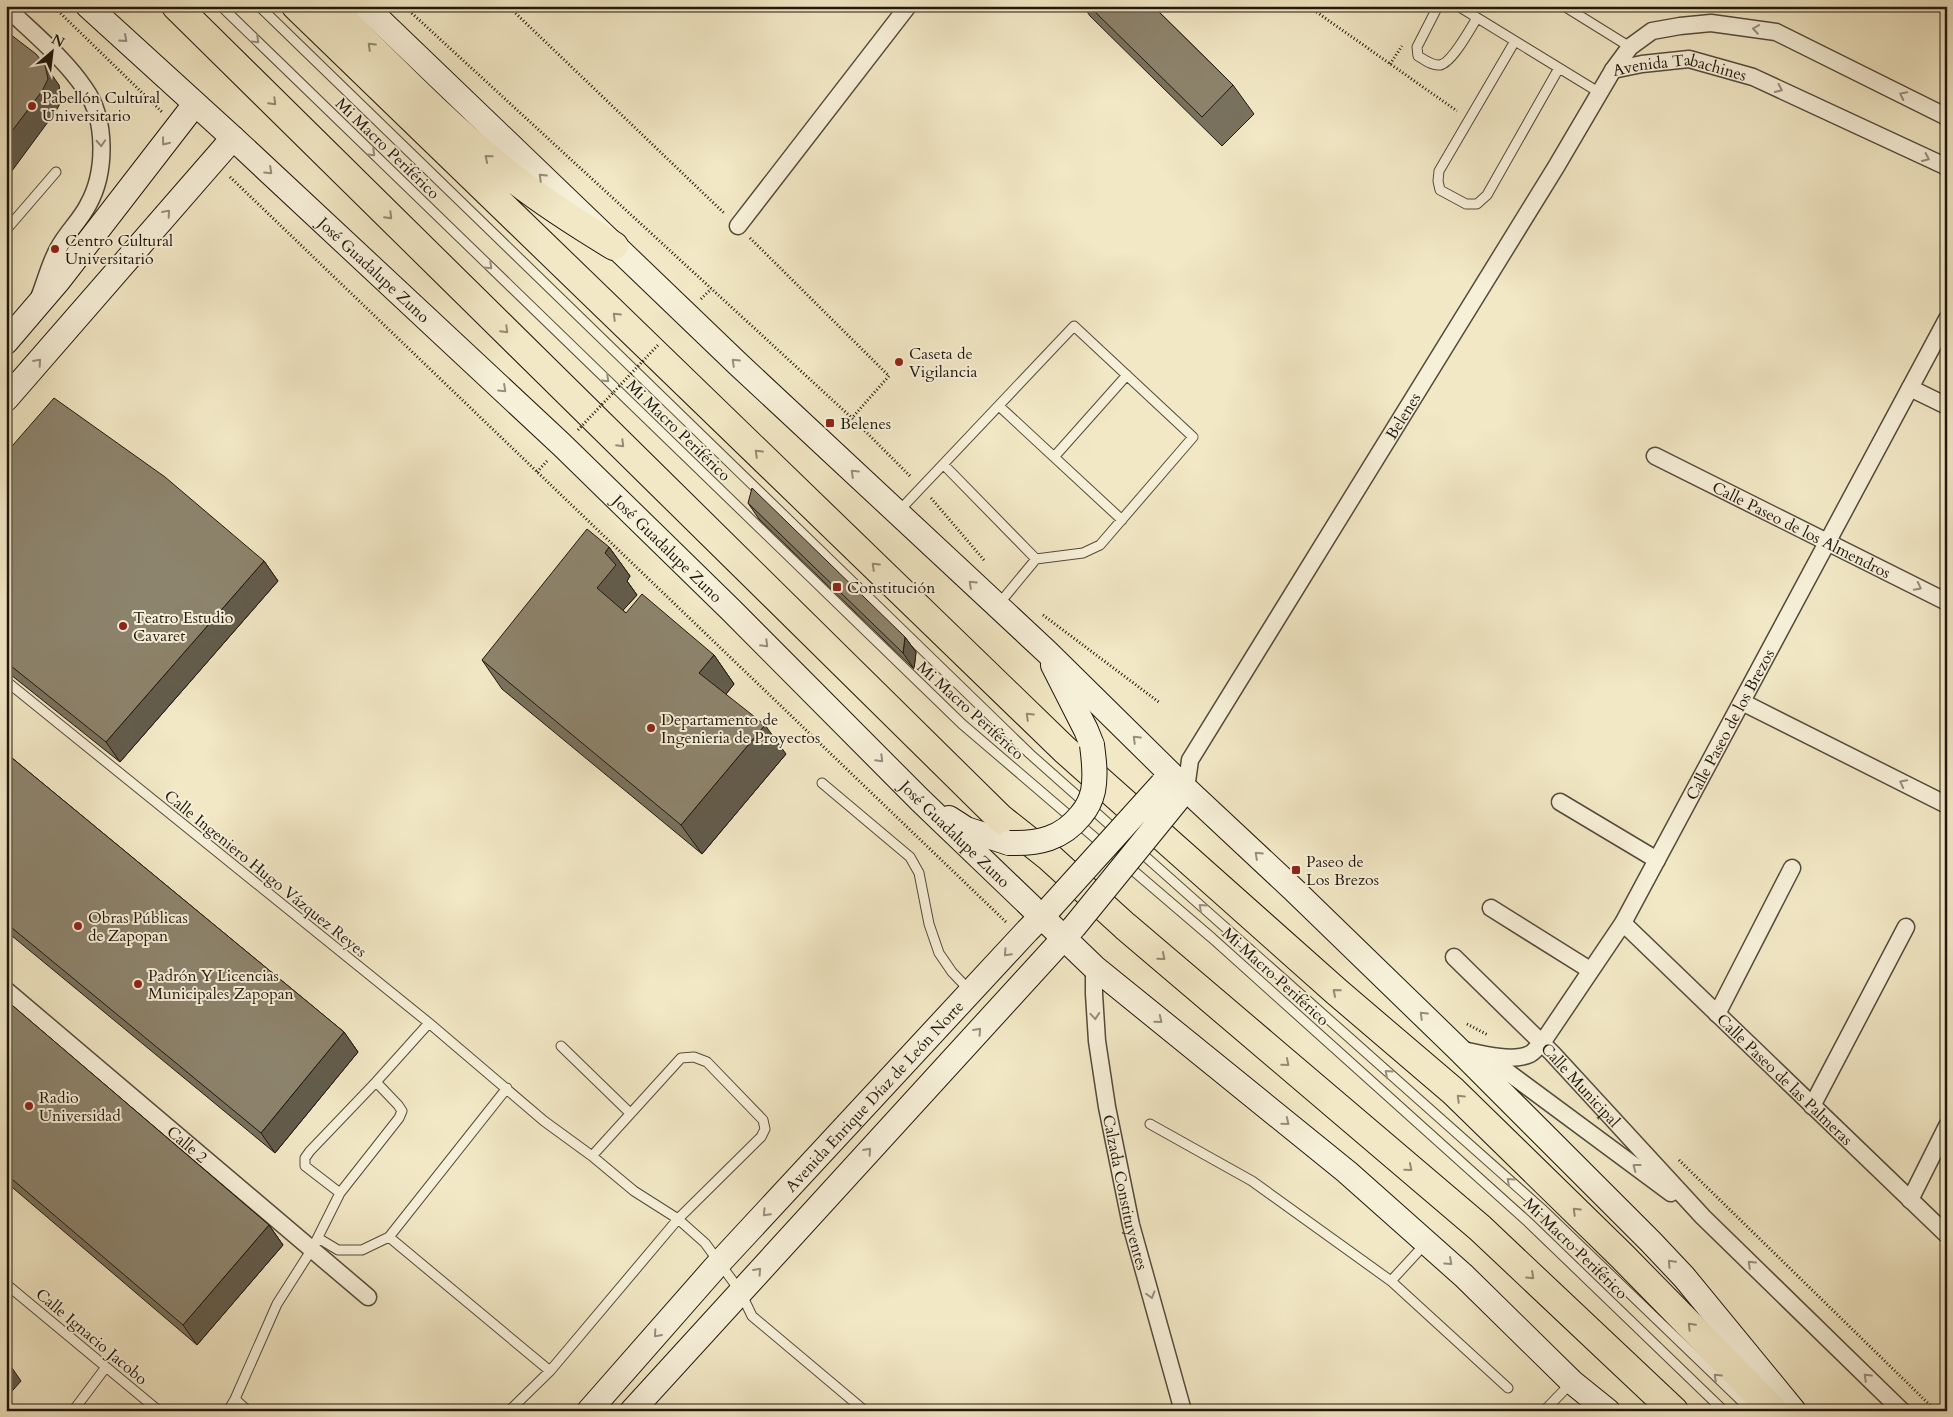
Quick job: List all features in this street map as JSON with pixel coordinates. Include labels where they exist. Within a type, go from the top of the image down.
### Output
[{"type":"highway","points":[[176,6],[1000,818],[1048,856],[1125,926],[1480,1228],[1674,1411]]},
{"type":"highway","points":[[296,6],[1064,750],[1337,992],[1453,1091],[1622,1256],[1774,1411]]},
{"type":"highway","points":[[329,6],[469,142],[497,166],[541,200],[614,246]]},
{"type":"main road","name":"José Guadalupe Zuno","points":[[88,6],[233,138],[562,445],[731,610],[920,800],[1069,933],[1094,967],[1347,1172],[1464,1276],[1572,1382],[1608,1411]]},
{"type":"main road","points":[[365,6],[614,246],[1047,652],[1174,786],[1300,896],[1458,1049],[1652,1242],[1714,1313],[1794,1411]]},
{"type":"main road","points":[[6,342],[59,280],[194,104]]},
{"type":"main road","points":[[6,399],[233,138]]},
{"type":"main road","points":[[920,800],[966,829],[1009,843],[1025,844],[1046,841],[1062,834],[1076,822],[1087,808],[1093,793],[1094,764],[1092,745],[1047,652]]},
{"type":"main road","name":"Avenida Enrique Díaz de León Norte","points":[[589,1411],[719,1263],[971,992],[1045,913],[1174,786]]},
{"type":"main road","name":"Avenida Enrique Díaz de León Norte","points":[[632,1411],[1069,933],[1174,786]]},
{"type":"street","points":[[738,226],[908,6]]},
{"type":"street","points":[[6,7],[64,64],[86,90],[94,109],[102,141],[101,170],[96,188],[88,205],[58,249],[36,307]]},
{"type":"street","name":"Avenida Tabachines","points":[[1613,70],[1630,47],[1652,31],[1712,23],[1776,32],[1947,117]]},
{"type":"street","name":"Avenida Tabachines","points":[[1613,70],[1642,64],[1689,59],[1753,77],[1947,167]]},
{"type":"street","name":"Belenes","points":[[1174,786],[1551,176],[1613,70]]},
{"type":"street","name":"Calle Paseo de los Brezos","points":[[1458,1049],[1515,1058],[1531,1054],[1542,1043],[1623,923],[1947,319]]},
{"type":"street","points":[[1910,388],[1947,406]]},
{"type":"street","name":"Calle Paseo de los Almendros","points":[[1655,456],[1947,602]]},
{"type":"street","points":[[1742,702],[1947,805]]},
{"type":"street","points":[[1560,802],[1657,860]]},
{"type":"street","points":[[1717,1014],[1792,868]]},
{"type":"street","points":[[1491,908],[1590,970]]},
{"type":"street","name":"Calle Paseo de las Palmeras","points":[[1623,923],[1947,1235]]},
{"type":"street","points":[[1812,1106],[1906,927]]},
{"type":"street","name":"Calle Municipal","points":[[1454,957],[1542,1043],[1703,1217],[1902,1411]]},
{"type":"street","name":"Calzada Constituyentes","points":[[1094,967],[1098,1041],[1107,1108],[1131,1225],[1183,1411]]},
{"type":"street","name":"Calle 2","points":[[6,990],[315,1244],[368,1297]]},
{"type":"street","name":"Calle Municipal","points":[[1484,1054],[1703,1217]]},
{"type":"street","points":[[1910,1200],[1947,1126]]},
{"type":"lane","name":"Mi Macro Periférico","points":[[221,6],[962,724],[1212,938],[1528,1222],[1724,1411]]},
{"type":"lane","name":"Mi Macro Periférico","points":[[259,6],[1030,754],[1541,1208],[1752,1411]]},
{"type":"lane","points":[[1438,6],[1417,47],[1418,56],[1432,64],[1441,65],[1450,59],[1477,18]]},
{"type":"lane","points":[[1458,6],[1600,93]]},
{"type":"lane","points":[[1564,6],[1630,47]]},
{"type":"lane","points":[[1514,41],[1438,171],[1440,190],[1466,204],[1476,204],[1487,195],[1559,68]]},
{"type":"lane","points":[[6,230],[56,172]]},
{"type":"lane","points":[[897,513],[1074,326],[1193,437],[1100,545],[1083,553],[1036,559],[997,607]]},
{"type":"lane","points":[[1054,457],[1127,375]]},
{"type":"lane","points":[[999,406],[1122,520]]},
{"type":"lane","points":[[944,465],[1036,559]]},
{"type":"lane","name":"Calle Ingeniero Hugo Vázquez Reyes","points":[[6,681],[429,1023],[544,1120],[634,1191],[678,1219],[705,1243],[740,1291],[752,1316],[865,1411]]},
{"type":"lane","points":[[822,783],[910,857],[918,873],[929,924],[939,953],[952,972],[971,992]]},
{"type":"lane","points":[[340,1193],[305,1166],[306,1158],[310,1151],[429,1023]]},
{"type":"lane","points":[[561,1046],[630,1113]]},
{"type":"lane","points":[[509,1411],[550,1371],[678,1219],[761,1137],[765,1129],[763,1120],[707,1062],[694,1057],[681,1058],[592,1156]]},
{"type":"lane","points":[[228,1411],[277,1304],[315,1244],[340,1193],[402,1112],[398,1105],[376,1082]]},
{"type":"lane","points":[[315,1244],[338,1250],[362,1250],[389,1237],[507,1088]]},
{"type":"lane","points":[[1150,1124],[1252,1180],[1391,1282],[1508,1388]]},
{"type":"lane","points":[[389,1237],[550,1371]]},
{"type":"lane","points":[[1391,1282],[1426,1241]]},
{"type":"lane","name":"Calle Ignacio Jacobo","points":[[6,1284],[159,1411]]},
{"type":"lane","points":[[74,1411],[106,1367]]},
{"type":"lane","points":[[1544,1411],[1572,1382]]},
{"type":"lane","points":[[235,1399],[248,1411]]},
{"type":"path","points":[[404,6],[852,418],[922,488],[985,561]]},
{"type":"path","points":[[508,6],[738,226],[889,376],[852,418]]},
{"type":"path","points":[[1308,6],[1468,119]]},
{"type":"path","points":[[700,300],[706,306]]},
{"type":"path","points":[[578,430],[658,345]]},
{"type":"path","points":[[1042,614],[1160,703]]},
{"type":"path","points":[[1465,1023],[1489,1035]]},
{"type":"path","points":[[1673,1154],[1936,1411]]},
{"type":"building","points":[[1089,6],[1153,6],[1233,85],[1202,117]]},
{"type":"building","points":[[6,31],[36,54],[45,65],[48,79],[42,91],[6,139]]},
{"type":"building","name":"Teatro Estudio Cavaret","points":[[54,398],[165,477],[264,561],[106,742],[6,662],[6,453]]},
{"type":"building","points":[[752,488],[905,637],[903,653],[748,503]]},
{"type":"building","name":"Departamento de Ingenieria de Proyectos","points":[[587,529],[609,547],[605,553],[616,565],[597,588],[626,613],[642,594],[714,655],[699,673],[765,725],[681,825],[482,660]]},
{"type":"building","points":[[6,753],[344,1032],[261,1133],[6,923]]},
{"type":"building","points":[[6,1000],[269,1225],[183,1325],[6,1174]]},
{"type":"building","points":[[6,1362],[10,1365],[6,1370]]},
{"type":"place","name":"Pabellón Cultural Universitario","points":[[32,106]]},
{"type":"place","name":"Centro Cultural Universitario","points":[[55,249]]},
{"type":"place","name":"Caseta de Vigilancia","points":[[899,362]]},
{"type":"place","name":"Belenes","points":[[830,423]]},
{"type":"place","name":"Constitución","points":[[837,587]]},
{"type":"place","name":"Teatro Estudio Cavaret","points":[[123,626]]},
{"type":"place","name":"Departamento de Ingenieria de Proyectos","points":[[651,728]]},
{"type":"place","name":"Paseo de Los Brezos","points":[[1296,870]]},
{"type":"place","name":"Obras Públicas de Zapopan","points":[[78,926]]},
{"type":"place","name":"Padrón Y Licencias Municipales Zapopan","points":[[138,984]]},
{"type":"place","name":"Radio Universidad","points":[[29,1106]]}]
